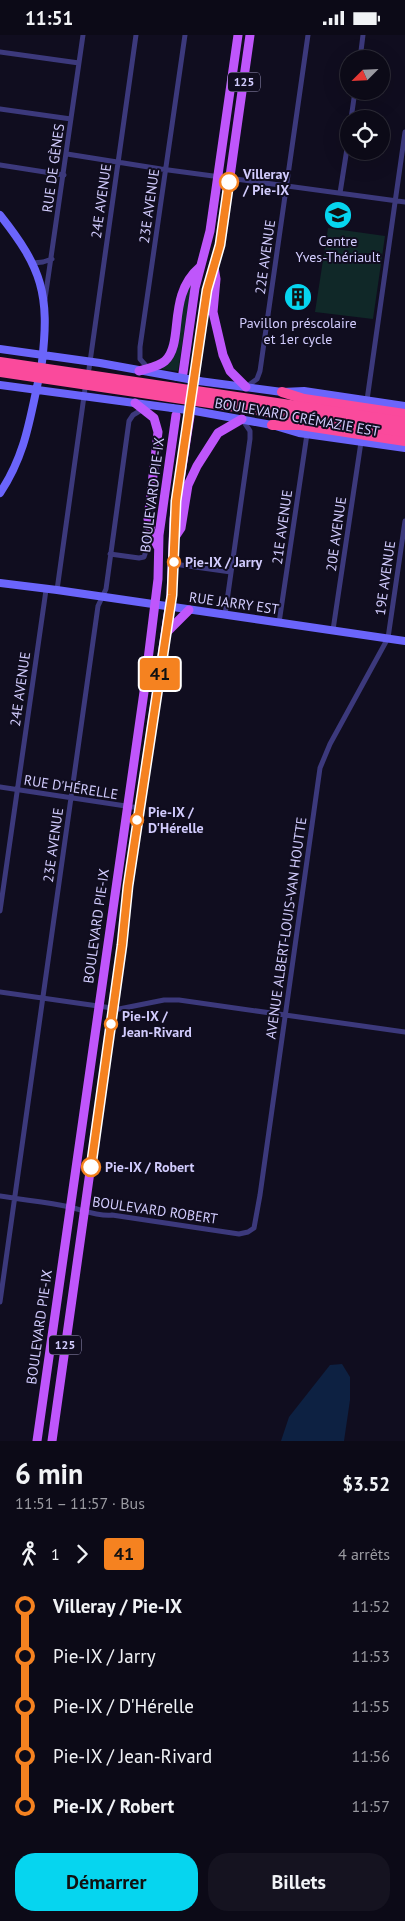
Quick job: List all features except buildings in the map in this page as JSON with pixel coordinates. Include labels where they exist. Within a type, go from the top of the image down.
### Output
[{"type":"highway","points":[[0,361],[405,422]]},
{"type":"highway","points":[[0,371],[405,432]]},
{"type":"highway","points":[[282,392],[304,399],[405,414]]},
{"type":"highway","points":[[272,425],[300,425],[405,441]]},
{"type":"main road","name":"125","points":[[180,375],[194,294],[208,240],[238,35]]},
{"type":"main road","name":"125","points":[[197,378],[207,290],[221,240],[250,35]]},
{"type":"main road","points":[[0,215],[23,245],[33,263],[41,285],[45,303],[42,358]]},
{"type":"main road","points":[[214,265],[216,279],[213,312],[223,355],[230,371],[246,387]]},
{"type":"main road","points":[[147,371],[164,361],[169,354],[181,294],[190,276],[200,267]]},
{"type":"main road","name":"BOULEVARD CRÉMAZIE EST","points":[[0,349],[89,365],[180,375],[282,392],[304,391],[405,406]]},
{"type":"main road","points":[[0,385],[85,393],[148,407],[158,432],[148,519],[152,535],[158,547]]},
{"type":"main road","points":[[0,493],[10,477],[29,429],[37,387]]},
{"type":"main road","name":"BOULEVARD CRÉMAZIE EST","points":[[148,407],[242,419],[307,434],[405,448]]},
{"type":"main road","name":"BOULEVARD PIE-IX","points":[[37,1441],[155,604],[158,579],[158,547],[174,411]]},
{"type":"main road","name":"BOULEVARD PIE-IX","points":[[52,1441],[113,1009],[139,808],[170,607],[174,564],[176,501],[192,414]]},
{"type":"main road","points":[[174,540],[180,528],[188,485],[197,466],[218,433],[242,419]]},
{"type":"main road","name":"RUE JARRY EST","points":[[0,583],[405,641]]},
{"type":"main road","points":[[166,633],[189,610]]},
{"type":"street","name":"RUE DE GÈNES","points":[[45,303],[83,35]]},
{"type":"street","name":"24E AVENUE","points":[[89,365],[136,35]]},
{"type":"street","name":"23E AVENUE","points":[[147,371],[140,359],[139,352],[185,35]]},
{"type":"street","name":"22E AVENUE","points":[[246,387],[257,379],[260,371],[308,35]]},
{"type":"street","points":[[361,50],[363,35]]},
{"type":"street","points":[[0,52],[79,63]]},
{"type":"street","points":[[0,109],[72,119]]},
{"type":"street","points":[[366,400],[405,132]]},
{"type":"street","points":[[67,154],[118,163],[405,202]]},
{"type":"street","points":[[340,193],[345,160]]},
{"type":"street","points":[[0,165],[64,175]]},
{"type":"street","points":[[33,263],[52,259]]},
{"type":"street","points":[[57,590],[85,393]]},
{"type":"street","name":"23E AVENUE","points":[[0,1302],[98,606],[106,589],[129,421],[135,413],[148,407]]},
{"type":"street","points":[[225,615],[250,439],[250,431],[242,419]]},
{"type":"street","name":"21E AVENUE","points":[[279,623],[307,434]]},
{"type":"street","name":"20E AVENUE","points":[[333,630],[361,442]]},
{"type":"street","points":[[110,554],[138,558],[144,557],[148,519]]},
{"type":"street","name":"19E AVENUE","points":[[388,638],[405,521]]},
{"type":"street","points":[[174,564],[231,572]]},
{"type":"street","name":"24E AVENUE","points":[[0,911],[46,589]]},
{"type":"street","name":"AVENUE ALBERT-LOUIS-VAN HOUTTE","points":[[248,1232],[255,1225],[318,777],[323,759],[388,638]]},
{"type":"street","name":"RUE D'HÉRELLE","points":[[0,787],[139,808]]},
{"type":"street","points":[[0,992],[113,1009],[174,1000],[405,1032]]},
{"type":"street","name":"BOULEVARD ROBERT","points":[[0,1196],[70,1207],[106,1216],[112,1215],[235,1233],[248,1232]]},
{"type":"green space","points":[[328,228],[385,236],[373,319],[315,312]]},
{"type":"green space","points":[[192,280],[178,371],[159,369],[162,366],[181,304]]},
{"type":"water","points":[[342,1364],[350,1377],[350,1400],[344,1441],[281,1441],[289,1417],[330,1365]]},
{"type":"bus line","name":"41","points":[[91,1167],[122,945],[128,886],[172,595],[176,501],[190,417],[204,308],[207,290],[220,245],[229,182]]},
{"type":"place","name":"Villeray / Pie-IX","points":[[229,182]]},
{"type":"place","name":"Centre Yves-Thériault","points":[[338,215]]},
{"type":"place","name":"Pavillon préscolaire et 1er cycle","points":[[298,297]]},
{"type":"place","name":"Pie-IX / Jarry","points":[[174,562]]},
{"type":"place","name":"Pie-IX / D'Hérelle","points":[[137,820]]},
{"type":"place","name":"Pie-IX / Jean-Rivard","points":[[111,1024]]},
{"type":"place","name":"Pie-IX / Robert","points":[[91,1167]]}]
